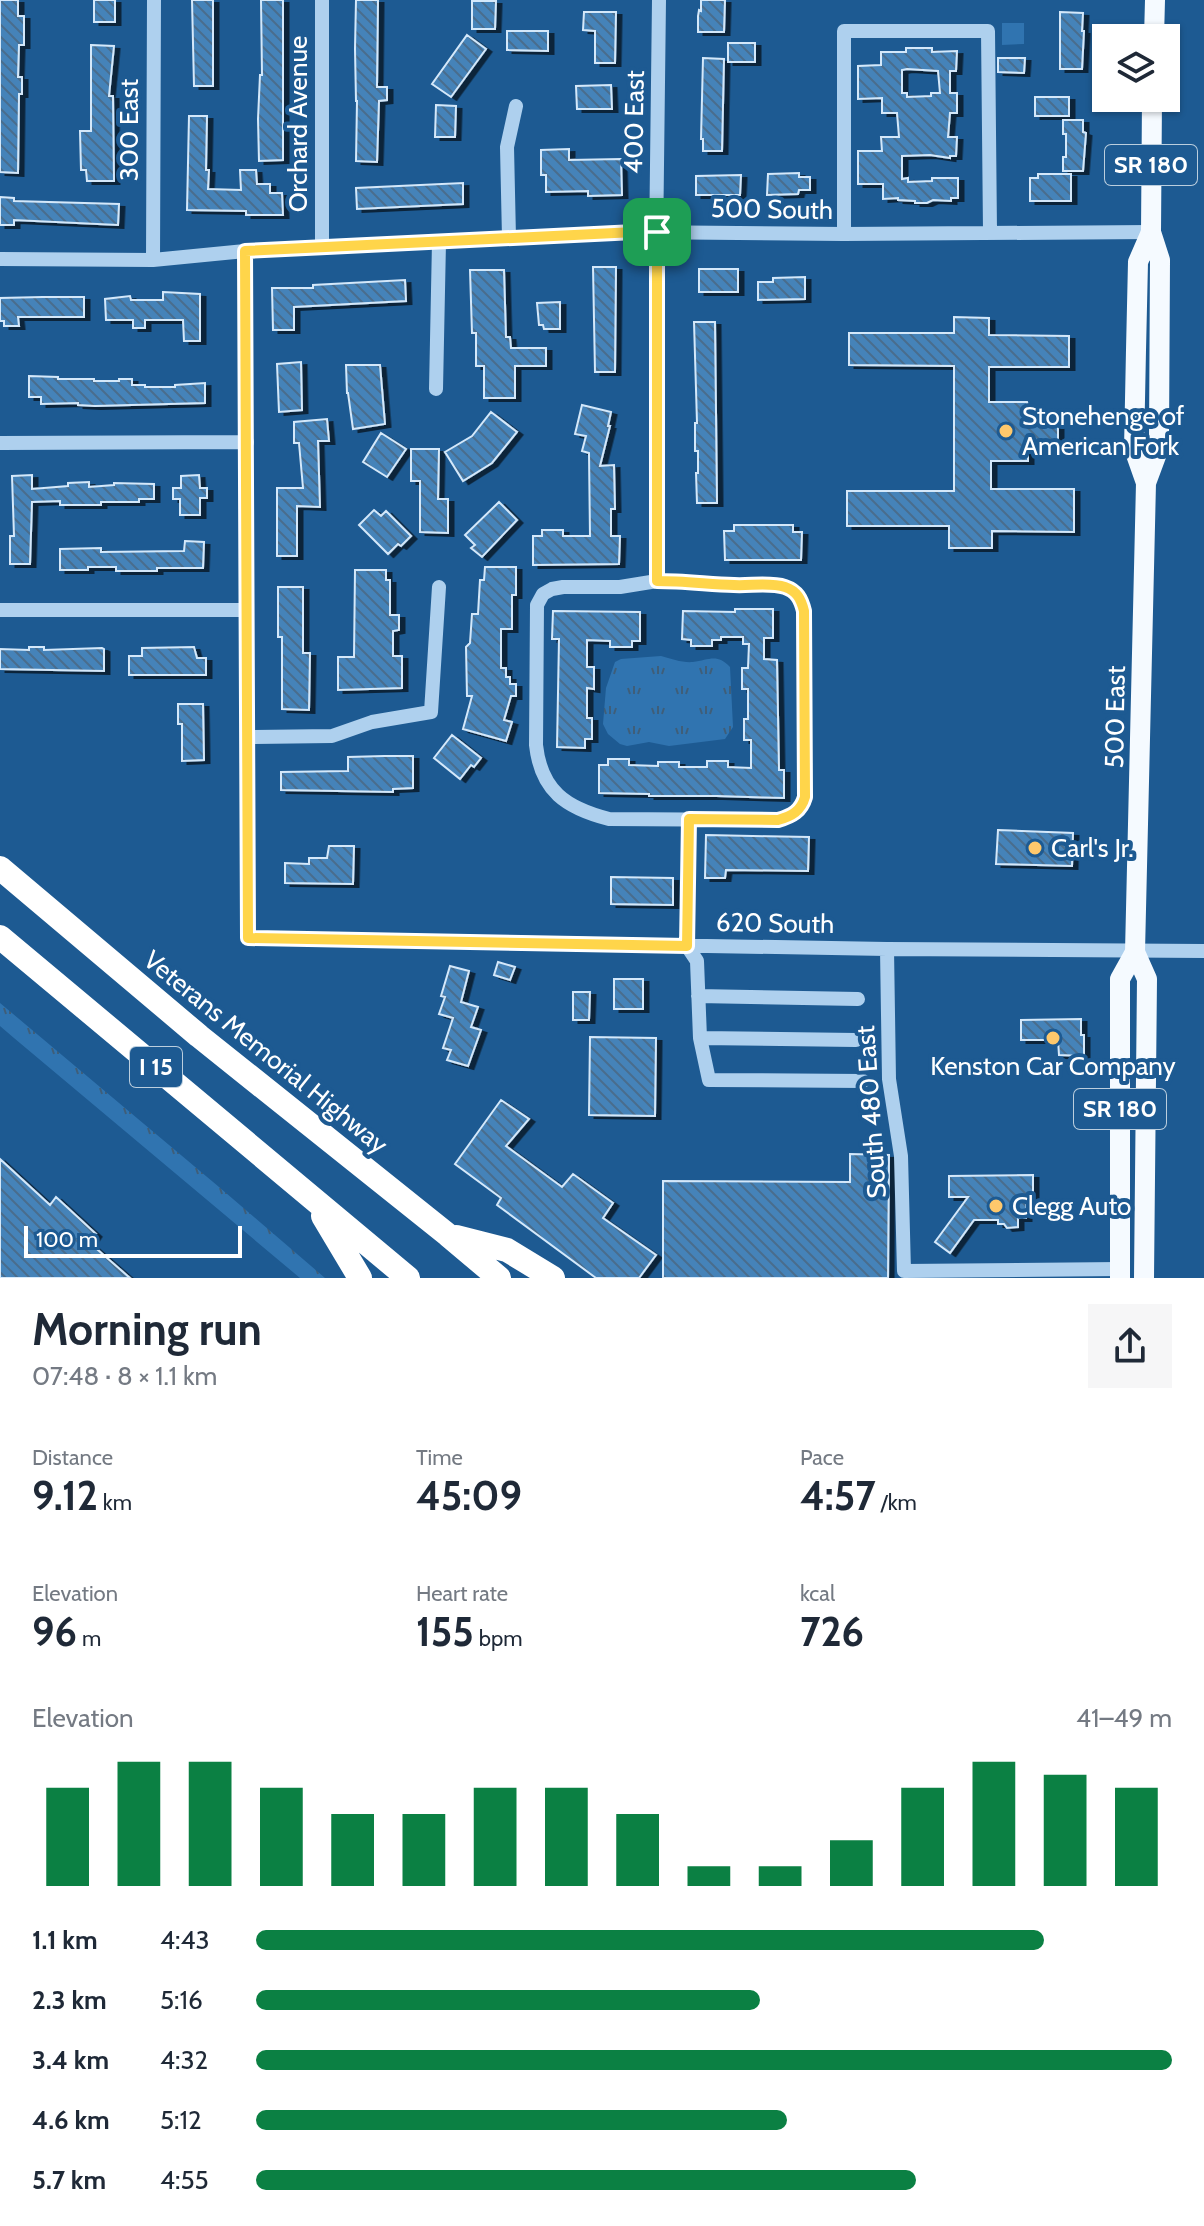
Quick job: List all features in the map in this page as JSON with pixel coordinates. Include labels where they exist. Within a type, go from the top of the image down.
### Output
[{"type":"highway","name":"Veterans Memorial Highway","points":[[0,868],[199,1036],[499,1278]]},
{"type":"highway","name":"I 15","points":[[0,937],[408,1278]]},
{"type":"highway","points":[[311,1197],[360,1278]]},
{"type":"highway","points":[[448,1235],[507,1250],[553,1278]]},
{"type":"main road","points":[[1154,24],[1155,0]]},
{"type":"main road","name":"500 East","points":[[1144,1278],[1147,979],[1135,952],[1146,483],[1159,448],[1160,260],[1151,232],[1152,112]]},
{"type":"main road","name":"500 East","points":[[1120,1274],[1120,979],[1135,952]]},
{"type":"street","name":"300 East","points":[[153,260],[154,0]]},
{"type":"street","name":"Orchard Avenue","points":[[322,0],[322,248]]},
{"type":"street","name":"400 East","points":[[657,581],[659,0]]},
{"type":"street","points":[[844,234],[844,31],[988,31],[990,232]]},
{"type":"street","points":[[509,238],[507,147],[516,106]]},
{"type":"street","name":"500 South","points":[[0,259],[153,260],[245,251],[657,232],[1151,232]]},
{"type":"street","points":[[436,389],[439,242]]},
{"type":"street","points":[[245,251],[247,737],[332,736],[372,722],[431,712],[439,587]]},
{"type":"street","points":[[0,443],[247,442]]},
{"type":"street","points":[[657,581],[777,585],[797,594],[804,611],[805,797],[798,811],[789,817],[778,820],[609,819],[571,806],[548,784],[536,745],[537,605],[543,594],[552,589],[620,587],[657,581]]},
{"type":"street","points":[[0,610],[247,610]]},
{"type":"street","name":"620 South","points":[[247,737],[248,938],[1204,951]]},
{"type":"street","points":[[689,819],[687,946],[697,961],[700,1038],[709,1080],[863,1081]]},
{"type":"street","name":"South 480 East","points":[[887,949],[889,1079],[901,1156],[904,1271],[1120,1274]]},
{"type":"street","points":[[698,996],[858,999]]},
{"type":"street","points":[[700,1038],[856,1040]]},
{"type":"green space","points":[[1002,23],[1024,23],[1024,44],[1002,45]]},
{"type":"green space","points":[[661,656],[689,662],[717,659],[730,667],[733,727],[725,739],[669,746],[649,742],[627,746],[608,734],[603,724],[606,688],[615,662]]},
{"type":"green space","points":[[0,1003],[325,1278],[300,1278],[14,1038],[0,1026]]},
{"type":"building","points":[[0,0],[18,0],[18,16],[24,16],[24,45],[19,45],[18,77],[22,77],[22,94],[19,94],[18,173],[0,172]]},
{"type":"building","points":[[94,0],[115,0],[115,22],[94,22]]},
{"type":"building","points":[[192,0],[213,0],[213,86],[194,86]]},
{"type":"building","points":[[261,0],[283,0],[283,160],[259,161]]},
{"type":"building","points":[[356,0],[378,0],[377,87],[387,87],[387,100],[379,101],[377,162],[356,161]]},
{"type":"building","points":[[701,0],[725,0],[724,32],[698,32]]},
{"type":"building","points":[[472,1],[496,1],[495,29],[472,29]]},
{"type":"building","points":[[584,12],[616,12],[615,63],[595,63],[595,31],[583,30]]},
{"type":"building","points":[[1060,12],[1083,13],[1082,69],[1060,69]]},
{"type":"building","points":[[507,31],[548,31],[548,51],[507,50]]},
{"type":"building","points":[[467,35],[486,49],[451,97],[432,84]]},
{"type":"building","points":[[728,43],[755,43],[755,62],[728,62]]},
{"type":"building","points":[[91,45],[114,46],[109,96],[113,96],[114,181],[87,181],[86,170],[81,170],[80,131],[91,131]]},
{"type":"building","points":[[906,48],[932,48],[932,52],[957,51],[956,71],[950,71],[950,93],[957,93],[957,113],[950,113],[948,137],[957,137],[956,156],[902,156],[902,179],[908,178],[908,182],[958,178],[958,198],[951,198],[951,201],[915,203],[898,198],[883,199],[883,184],[858,184],[858,151],[882,151],[881,137],[899,137],[897,113],[882,113],[882,98],[858,99],[858,66],[881,65],[881,52],[906,52]],"holes":[[[902,70],[938,71],[940,93],[907,97],[907,93],[902,93]]]},
{"type":"building","points":[[703,58],[724,59],[722,151],[703,151]]},
{"type":"building","points":[[998,58],[1025,58],[1024,73],[998,72]]},
{"type":"building","points":[[611,85],[612,109],[577,109],[576,86]]},
{"type":"building","points":[[1035,97],[1069,97],[1069,116],[1035,116]]},
{"type":"building","points":[[436,105],[456,106],[455,137],[435,137]]},
{"type":"building","points":[[189,116],[207,116],[208,189],[241,190],[240,170],[256,170],[257,184],[270,184],[270,193],[282,193],[283,215],[187,210]]},
{"type":"building","points":[[1063,120],[1083,120],[1083,132],[1086,133],[1083,171],[1063,171],[1066,134],[1063,134]]},
{"type":"building","points":[[569,149],[569,160],[621,159],[622,195],[588,196],[588,191],[546,192],[546,175],[541,175],[541,150]]},
{"type":"building","points":[[799,173],[799,177],[810,177],[810,190],[799,190],[798,194],[767,195],[768,174]]},
{"type":"building","points":[[1038,174],[1071,174],[1071,201],[1030,201],[1030,178],[1038,178]]},
{"type":"building","points":[[741,175],[740,195],[696,195],[696,176]]},
{"type":"building","points":[[463,183],[463,204],[357,209],[356,188]]},
{"type":"building","points":[[0,197],[14,198],[14,201],[119,204],[118,225],[14,220],[14,225],[0,225]]},
{"type":"building","points":[[593,267],[616,267],[615,372],[595,372]]},
{"type":"building","points":[[699,269],[738,269],[738,292],[699,292]]},
{"type":"building","points":[[470,270],[504,270],[506,337],[510,337],[511,348],[546,348],[546,366],[515,366],[515,398],[484,398],[484,366],[476,366],[476,333],[472,333]]},
{"type":"building","points":[[805,277],[805,299],[758,300],[758,282]]},
{"type":"building","points":[[405,280],[406,301],[294,307],[294,330],[273,330],[272,288],[313,288],[313,285]]},
{"type":"building","points":[[163,292],[200,294],[200,341],[184,341],[183,320],[145,320],[145,328],[133,328],[133,320],[106,320],[105,299],[130,296],[131,300],[163,300]]},
{"type":"building","points":[[84,297],[84,317],[18,317],[19,326],[4,326],[4,321],[0,321],[0,298]]},
{"type":"building","points":[[560,302],[560,329],[544,329],[543,325],[539,325],[537,303]]},
{"type":"building","name":"Stonehenge of American Fork","points":[[954,317],[989,318],[989,335],[1069,336],[1069,367],[989,367],[989,402],[1027,402],[1031,415],[1058,415],[1058,446],[1028,446],[1028,461],[991,461],[991,489],[1074,489],[1074,532],[992,531],[992,548],[949,548],[949,526],[847,526],[847,491],[954,491],[954,366],[849,365],[849,333],[954,333]]},
{"type":"building","points":[[694,322],[715,322],[717,503],[697,503]]},
{"type":"building","points":[[301,362],[302,410],[279,412],[277,364]]},
{"type":"building","points":[[346,365],[380,365],[385,424],[353,429]]},
{"type":"building","points":[[29,376],[94,381],[132,379],[132,385],[145,387],[205,383],[205,403],[41,404],[41,397],[29,397]]},
{"type":"building","points":[[582,405],[611,412],[600,466],[614,465],[615,509],[611,509],[611,536],[620,536],[619,564],[533,565],[533,536],[542,536],[542,530],[563,530],[563,536],[590,536],[589,453],[582,451],[586,436],[575,434]]},
{"type":"building","points":[[491,412],[517,432],[492,463],[463,481],[445,452],[472,436]]},
{"type":"building","points":[[327,419],[329,441],[318,441],[320,507],[297,506],[297,556],[277,556],[277,488],[303,488],[299,443],[294,443],[294,422]]},
{"type":"building","points":[[381,433],[406,449],[387,477],[363,462]]},
{"type":"building","points":[[411,449],[439,449],[438,499],[448,499],[448,533],[420,532],[420,481],[411,481]]},
{"type":"building","points":[[32,475],[32,489],[89,482],[89,487],[114,483],[154,484],[154,499],[101,502],[101,505],[32,502],[30,564],[10,564],[10,536],[14,536],[12,476]]},
{"type":"building","points":[[199,475],[200,488],[207,488],[207,498],[200,498],[200,515],[180,515],[180,499],[173,499],[173,488],[181,488],[181,476]]},
{"type":"building","points":[[499,502],[517,520],[482,557],[471,548],[475,545],[465,535]]},
{"type":"building","points":[[374,510],[381,516],[386,511],[411,536],[388,554],[359,525]]},
{"type":"building","points":[[734,525],[793,525],[793,532],[802,532],[801,560],[725,560],[724,531],[734,531]]},
{"type":"building","points":[[185,541],[204,542],[203,568],[116,571],[116,567],[88,567],[88,570],[60,570],[60,549],[184,551]]},
{"type":"building","points":[[485,567],[516,567],[512,629],[501,629],[501,668],[506,668],[510,684],[516,684],[516,696],[511,696],[504,720],[512,722],[506,741],[463,729],[472,696],[467,696],[466,647],[470,643],[472,614],[478,614],[480,580],[484,580]]},
{"type":"building","points":[[355,570],[386,570],[386,580],[390,580],[390,615],[399,615],[399,630],[393,631],[393,656],[402,656],[402,688],[338,690],[338,657],[354,657]]},
{"type":"building","points":[[278,587],[303,587],[303,653],[310,653],[309,710],[282,709]]},
{"type":"building","points":[[735,609],[773,609],[773,638],[764,638],[764,659],[777,660],[779,770],[784,770],[784,798],[599,793],[599,765],[608,765],[608,759],[629,759],[629,765],[658,766],[658,762],[679,762],[679,767],[707,767],[707,761],[728,761],[728,767],[751,768],[751,740],[744,740],[748,689],[742,689],[742,668],[748,668],[749,644],[743,644],[743,637],[721,637],[721,640],[712,640],[712,646],[691,646],[691,640],[682,639],[683,611],[735,612]]},
{"type":"building","points":[[553,611],[640,612],[640,641],[632,641],[632,647],[610,647],[610,641],[587,640],[587,667],[594,667],[594,689],[587,688],[587,718],[592,718],[592,739],[585,739],[585,748],[557,747],[559,639],[552,639]]},
{"type":"building","points":[[29,647],[44,647],[44,650],[102,648],[104,671],[0,669],[0,649],[29,650]]},
{"type":"building","points":[[194,647],[197,658],[206,658],[206,675],[129,675],[129,656],[142,656],[142,648]]},
{"type":"building","points":[[178,704],[203,704],[204,760],[182,761],[182,724],[178,724]]},
{"type":"building","points":[[452,735],[481,758],[460,779],[434,758]]},
{"type":"building","points":[[413,756],[413,788],[393,789],[393,792],[281,790],[281,772],[348,771],[348,757]]},
{"type":"building","name":"Carl's Jr.","points":[[998,830],[1073,833],[1072,866],[996,864]]},
{"type":"building","points":[[706,835],[809,837],[808,871],[726,870],[725,878],[705,878]]},
{"type":"building","points":[[329,846],[354,846],[353,884],[285,883],[285,863],[309,864],[309,858],[327,858]]},
{"type":"building","points":[[611,877],[673,878],[673,905],[611,904]]},
{"type":"building","points":[[498,962],[515,967],[510,980],[494,975]]},
{"type":"building","points":[[450,966],[469,971],[461,1002],[478,1007],[471,1027],[481,1030],[468,1066],[447,1060],[451,1050],[443,1048],[453,1018],[439,1014]]},
{"type":"building","points":[[614,979],[643,979],[643,1009],[614,1009]]},
{"type":"building","points":[[573,992],[590,992],[589,1020],[573,1020]]},
{"type":"building","name":"Kenston Car Company","points":[[1081,1019],[1084,1056],[1059,1055],[1058,1040],[1021,1040],[1021,1020]]},
{"type":"building","points":[[590,1037],[656,1038],[655,1116],[589,1115]]},
{"type":"building","points":[[501,1100],[529,1119],[506,1146],[562,1187],[573,1174],[613,1203],[603,1218],[656,1255],[639,1278],[596,1278],[497,1205],[501,1198],[455,1164]]},
{"type":"building","points":[[850,1154],[889,1155],[888,1278],[663,1278],[663,1181],[850,1182]]},
{"type":"building","points":[[0,1159],[50,1205],[56,1197],[96,1234],[90,1243],[130,1278],[0,1278]]},
{"type":"building","name":"Clegg Auto","points":[[1033,1175],[1033,1198],[1026,1198],[1026,1218],[1018,1218],[1018,1227],[1007,1228],[1004,1224],[998,1224],[998,1220],[974,1220],[950,1253],[935,1242],[968,1197],[949,1197],[949,1176]]},
{"type":"place","name":"Stonehenge of American Fork","points":[[1006,431]]},
{"type":"place","name":"Carl's Jr.","points":[[1035,848]]},
{"type":"place","name":"Kenston Car Company","points":[[1053,1038]]},
{"type":"place","name":"Clegg Auto","points":[[996,1206]]},
{"type":"route","points":[[657,232],[657,581],[777,585],[797,594],[804,611],[803,804],[789,817],[778,820],[689,819],[687,946],[248,938],[245,251],[657,232]]}]
